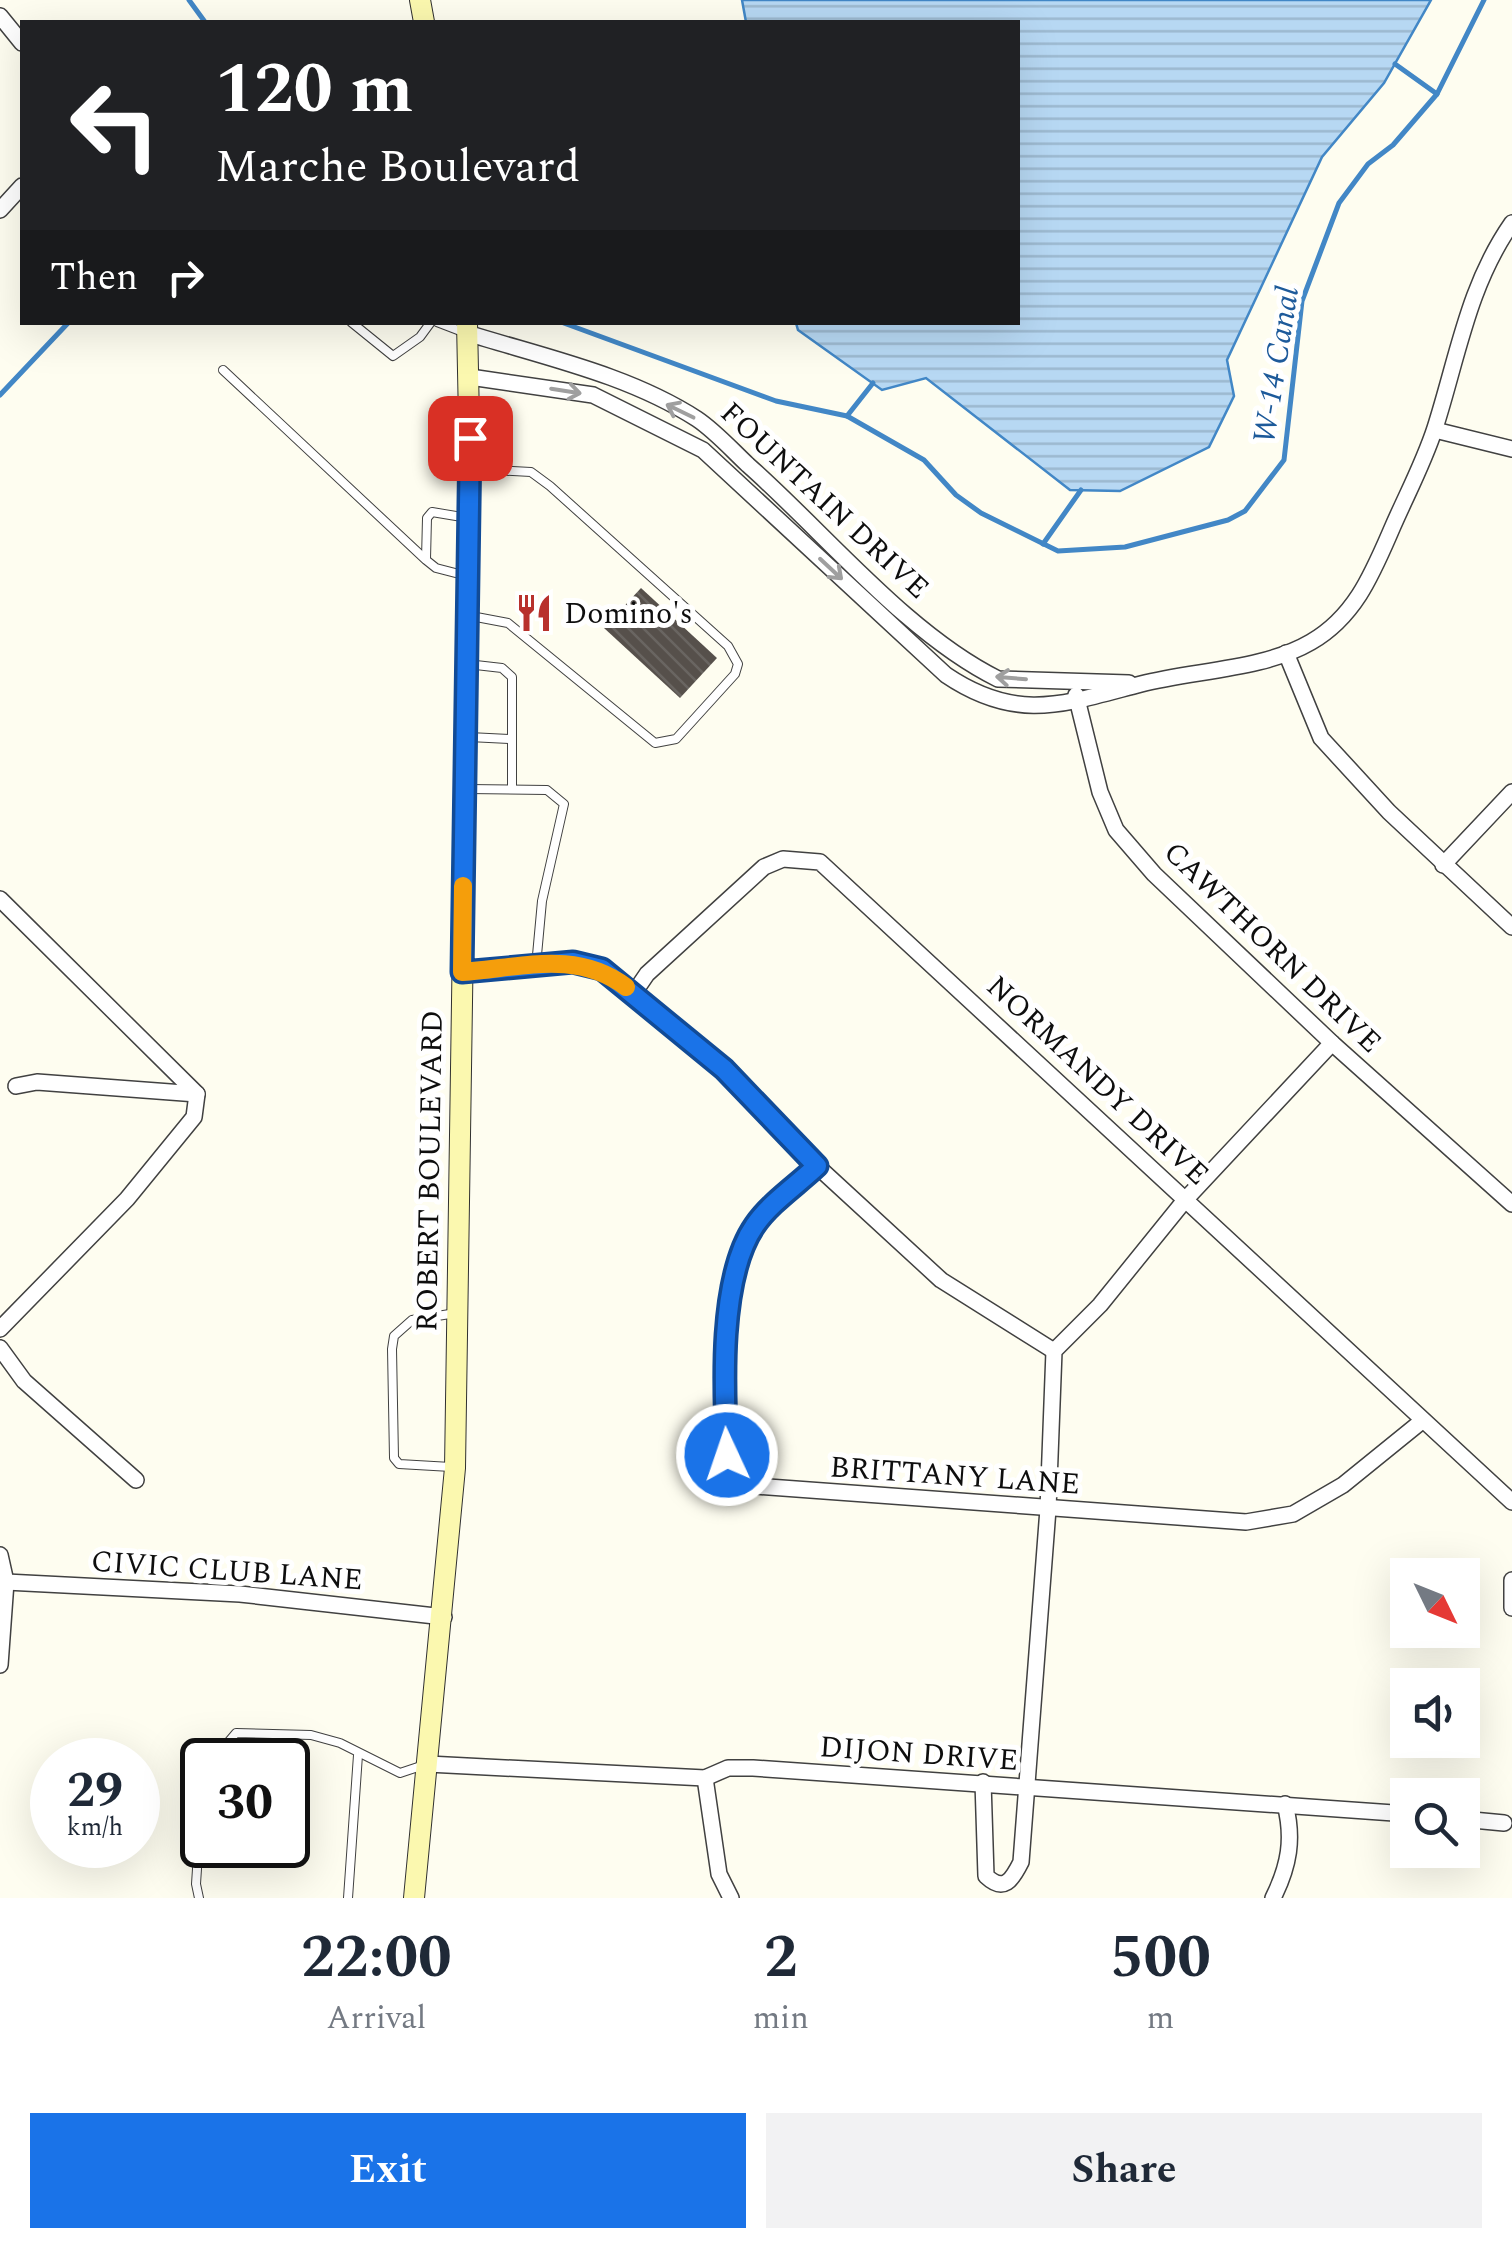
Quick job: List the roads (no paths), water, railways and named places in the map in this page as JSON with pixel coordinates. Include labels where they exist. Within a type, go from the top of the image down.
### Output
[{"type":"main road","name":"ROBERT BOULEVARD","points":[[414,1898],[444,1617],[455,1468],[470,469],[467,328]]},
{"type":"street","points":[[0,16],[20,41]]},
{"type":"street","points":[[0,210],[20,188]]},
{"type":"street","name":"FOUNTAIN DRIVE","points":[[470,377],[600,399],[703,450],[946,675],[977,696],[1000,704],[1076,703],[1286,653],[1337,625],[1374,571],[1434,430],[1475,290],[1511,225]]},
{"type":"street","name":"FOUNTAIN DRIVE","points":[[467,328],[610,377],[697,420],[901,608],[957,656],[998,679],[1143,684]]},
{"type":"street","points":[[600,399],[610,377]]},
{"type":"street","points":[[1434,430],[1512,449]]},
{"type":"street","points":[[888,622],[901,608]]},
{"type":"street","points":[[1286,653],[1321,738],[1443,865],[1512,927]]},
{"type":"street","name":"CAWTHORN DRIVE","points":[[1074,681],[1076,703],[1100,792],[1116,830],[1154,874],[1332,1043],[1512,1204]]},
{"type":"street","points":[[1443,865],[1512,792]]},
{"type":"street","name":"NORMANDY DRIVE","points":[[634,993],[647,974],[764,867],[783,859],[820,862],[1185,1200],[1296,1297],[1422,1421],[1512,1502]]},
{"type":"street","points":[[0,899],[197,1094]]},
{"type":"street","points":[[462,972],[573,962],[602,969],[724,1069],[817,1166],[941,1280],[1054,1351]]},
{"type":"street","points":[[983,1782],[986,1876],[995,1884],[1012,1880],[1022,1862],[1048,1509],[1054,1351],[1100,1305],[1185,1200],[1332,1043]]},
{"type":"street","points":[[16,1086],[37,1082],[197,1094]]},
{"type":"street","points":[[0,1329],[127,1199],[194,1117],[197,1094]]},
{"type":"street","name":"BRITTANY LANE","points":[[817,1166],[756,1224],[739,1255],[723,1362],[727,1455],[754,1486],[1246,1522],[1293,1514],[1343,1485],[1422,1421]]},
{"type":"street","points":[[0,1348],[24,1381],[136,1480]]},
{"type":"street","points":[[0,1555],[6,1582],[0,1665]]},
{"type":"street","points":[[1512,1580],[1512,1608]]},
{"type":"street","name":"CIVIC CLUB LANE","points":[[6,1582],[240,1594],[444,1617]]},
{"type":"street","name":"DIJON DRIVE","points":[[428,1764],[705,1778],[728,1768],[983,1782],[1026,1789],[1390,1813]]},
{"type":"street","points":[[705,1778],[718,1874],[731,1898]]},
{"type":"street","points":[[1272,1898],[1290,1854],[1285,1804]]},
{"type":"street","points":[[1480,1821],[1504,1823]]},
{"type":"lane","points":[[355,325],[392,356],[420,338],[431,325]]},
{"type":"lane","points":[[223,370],[426,560],[436,568],[468,576]]},
{"type":"lane","points":[[467,615],[508,623],[655,744],[676,738],[738,664],[728,646],[531,472],[470,469]]},
{"type":"lane","points":[[426,560],[427,518],[432,512],[468,518]]},
{"type":"lane","points":[[466,664],[502,668],[512,677],[512,789]]},
{"type":"lane","points":[[465,737],[510,739]]},
{"type":"lane","points":[[464,788],[548,790],[564,804],[542,902],[536,966]]},
{"type":"lane","points":[[455,1468],[398,1464],[394,1458],[392,1349],[394,1336],[412,1320],[458,1313]]},
{"type":"lane","points":[[232,1738],[236,1733],[311,1735],[400,1774],[428,1764]]},
{"type":"lane","points":[[348,1898],[358,1754]]},
{"type":"lane","points":[[197,1868],[199,1898]]},
{"type":"water","points":[[742,0],[1431,0],[1384,83],[1322,157],[1227,360],[1234,396],[1209,447],[1120,491],[1070,490],[926,378],[882,390],[798,330],[797,325],[1020,325],[1020,20],[746,20]]},
{"type":"waterway","name":"W-14 Canal","points":[[189,0],[204,20]]},
{"type":"waterway","name":"W-14 Canal","points":[[569,325],[776,401],[847,416],[924,460],[956,495],[981,513],[1058,551],[1125,547],[1228,520],[1245,511],[1284,460],[1302,301],[1339,203],[1368,164],[1393,145],[1437,94],[1484,0]]},
{"type":"waterway","points":[[1395,64],[1437,94]]},
{"type":"waterway","points":[[0,395],[66,325]]},
{"type":"waterway","points":[[847,416],[873,383]]},
{"type":"waterway","points":[[1043,544],[1081,490]]},
{"type":"place","name":"Domino's","points":[[534,613]]}]
